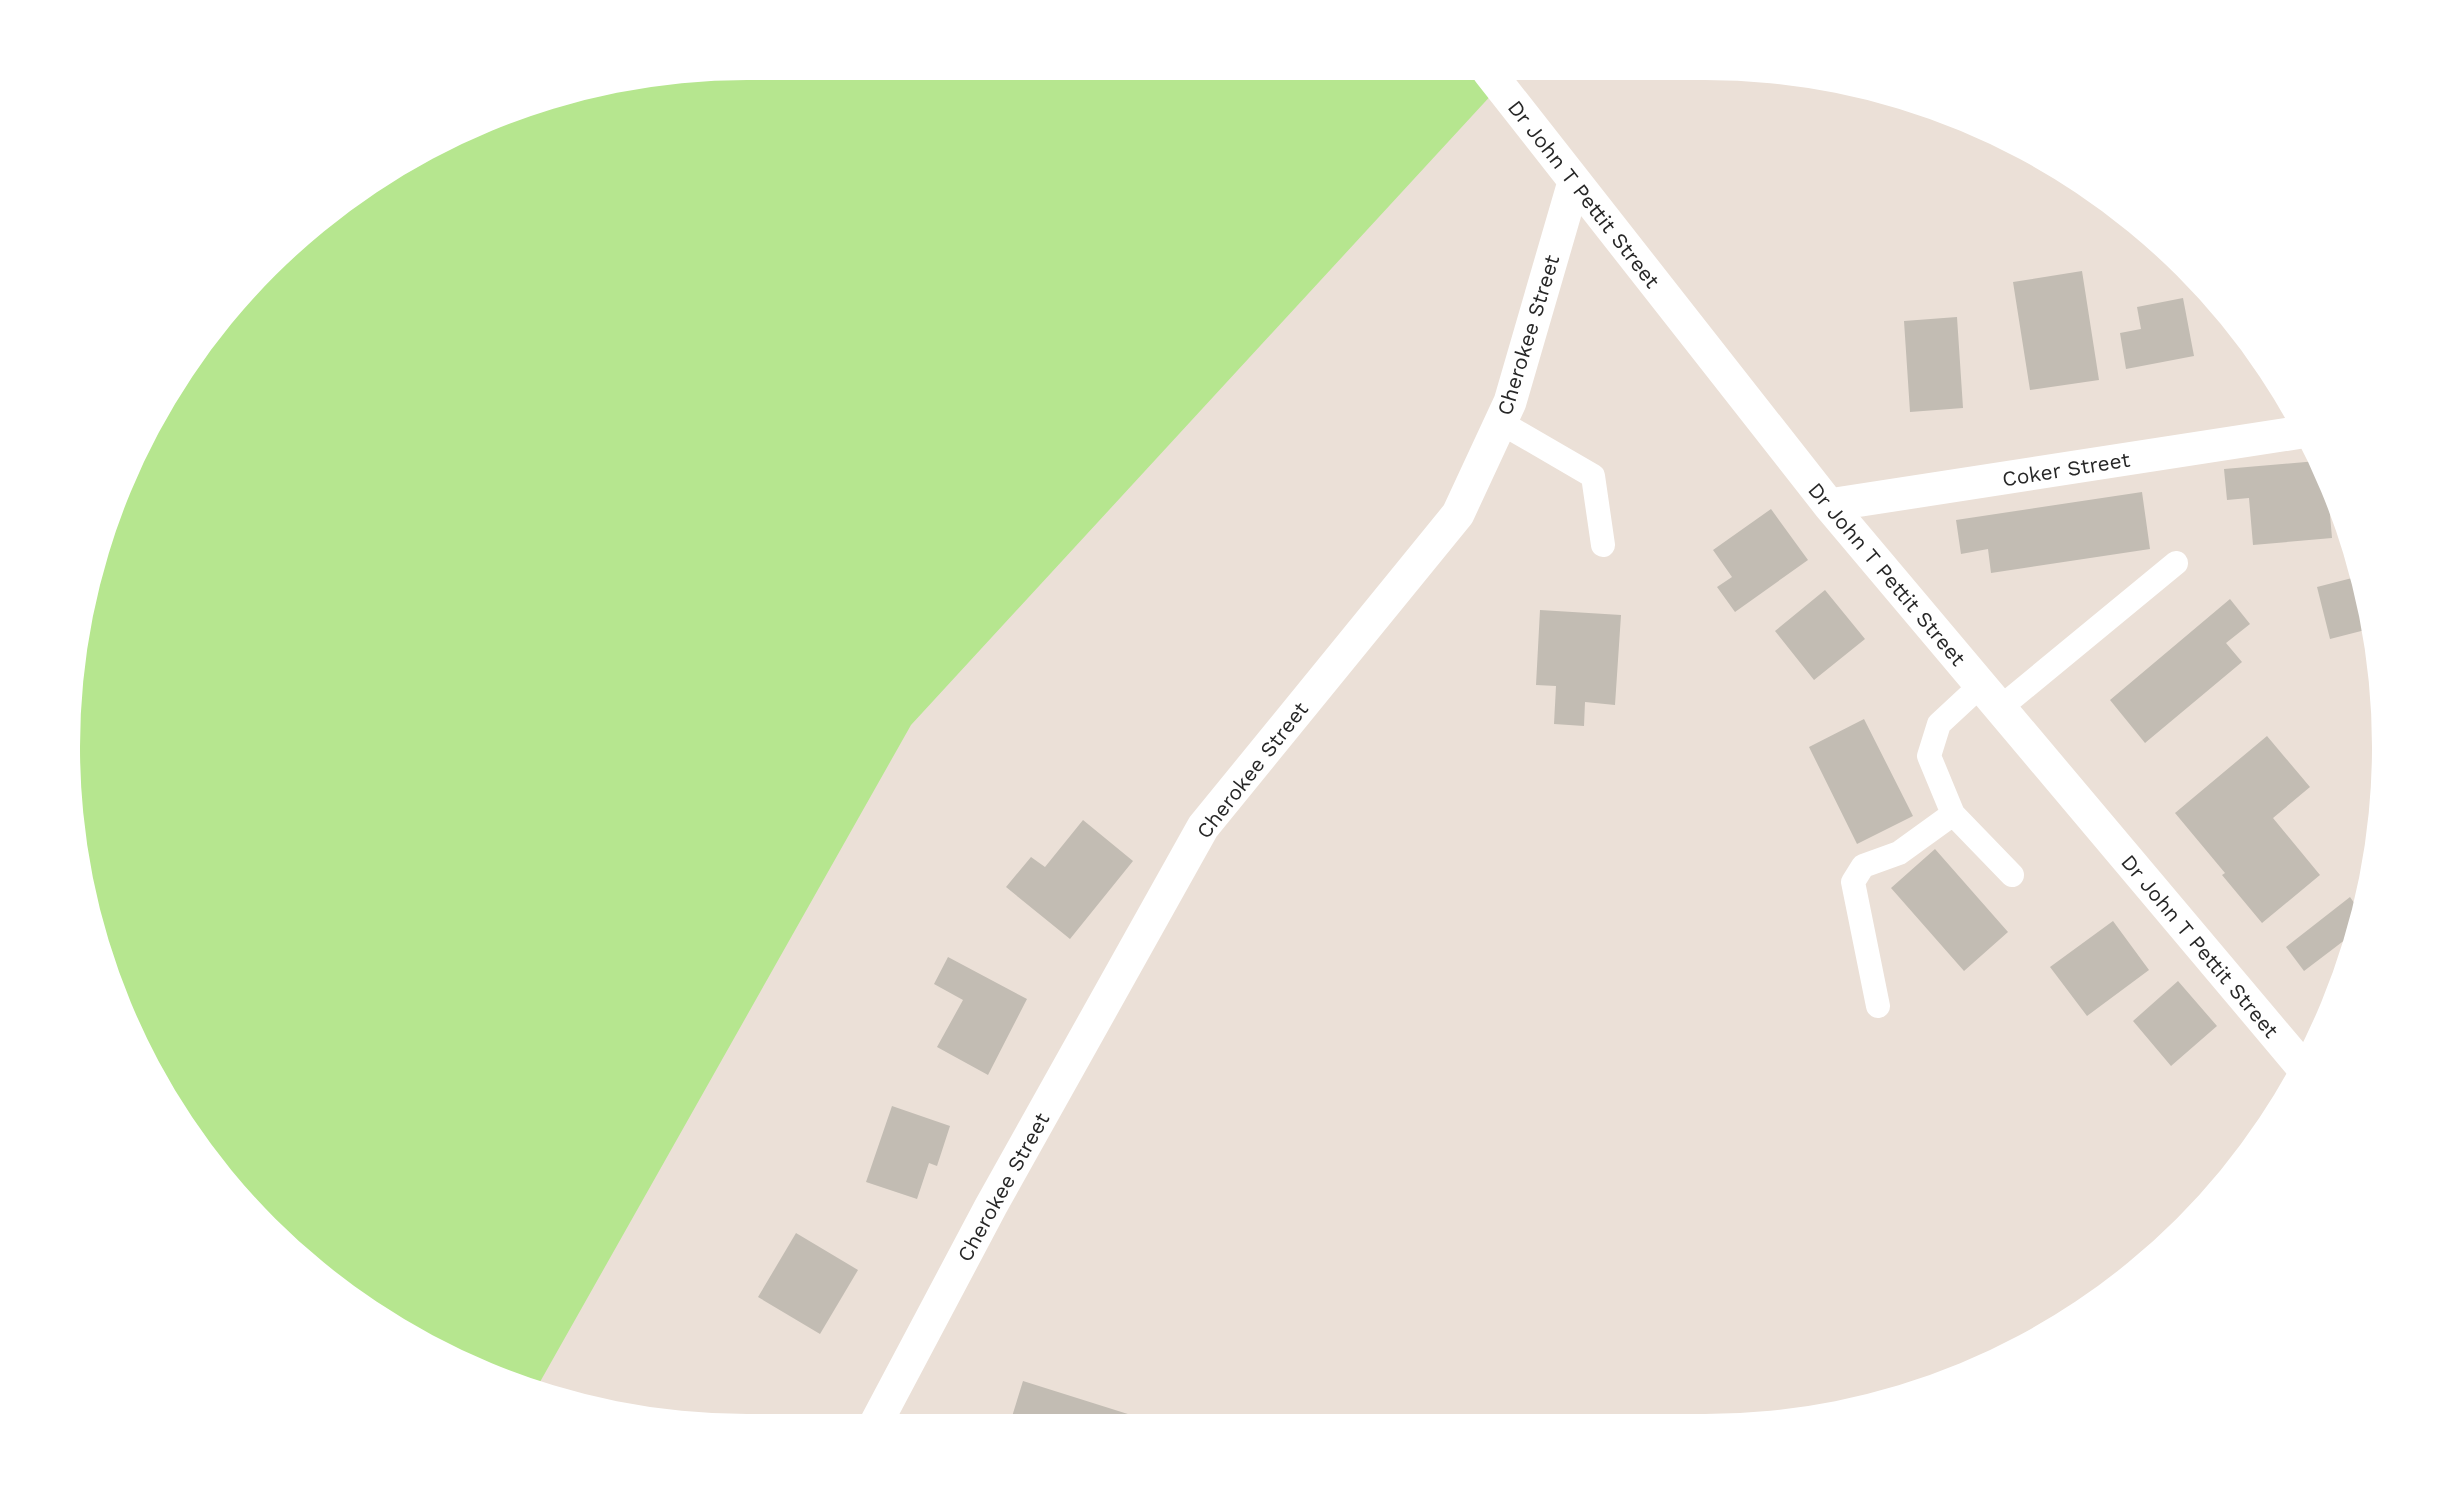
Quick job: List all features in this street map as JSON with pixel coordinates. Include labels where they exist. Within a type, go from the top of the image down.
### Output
[{"type":"street","name":"Dr John T Pettit Street","points":[[1495,80],[1829,505],[2295,1058]]},
{"type":"street","name":"Cherokee Street","points":[[880,1414],[991,1206],[1203,827],[1458,514],[1510,402],[1574,182]]},
{"type":"street","name":"Coker Street","points":[[1829,505],[2294,433]]},
{"type":"lane","points":[[1500,422],[1593,476],[1603,545]]},
{"type":"lane","points":[[2012,875],[1953,814],[1929,756],[1939,724],[1990,697],[2176,563]]},
{"type":"lane","points":[[1878,1006],[1853,882],[1863,866],[1899,853],[1953,814]]},
{"type":"green space","points":[[1487,80],[1495,91],[911,725],[541,1381],[491,1363],[451,1345],[376,1301],[340,1276],[275,1218],[217,1153],[169,1080],[130,1002],[102,919],[85,834],[81,790],[81,703],[92,616],[115,532],[148,451],[192,376],[217,340],[275,275],[340,217],[413,169],[451,148],[491,130],[574,102],[659,85],[703,81]]},
{"type":"building","points":[[2082,271],[2099,380],[2030,390],[2013,282]]},
{"type":"building","points":[[2183,298],[2194,356],[2126,369],[2120,333],[2141,329],[2137,307]]},
{"type":"building","points":[[1957,317],[1963,408],[1910,412],[1904,321]]},
{"type":"building","points":[[2309,462],[2330,512],[2332,538],[2253,545],[2249,498],[2227,500],[2224,469]]},
{"type":"building","points":[[2142,492],[2150,549],[1991,573],[1988,549],[1961,554],[1956,520]]},
{"type":"building","points":[[1771,509],[1808,560],[1735,612],[1717,587],[1732,577],[1713,550]]},
{"type":"building","points":[[2351,578],[2362,631],[2330,639],[2317,587]]},
{"type":"building","points":[[1825,590],[1865,639],[1814,680],[1775,631]]},
{"type":"building","points":[[2230,599],[2250,624],[2226,643],[2242,662],[2145,743],[2110,700]]},
{"type":"building","points":[[1540,610],[1621,615],[1615,705],[1585,702],[1584,726],[1554,724],[1556,686],[1536,685]]},
{"type":"building","points":[[1864,719],[1913,816],[1857,844],[1809,747]]},
{"type":"building","points":[[2267,736],[2310,787],[2273,818],[2320,875],[2262,923],[2222,875],[2225,873],[2175,813]]},
{"type":"building","points":[[1083,820],[1133,861],[1070,939],[1006,887],[1031,857],[1045,867]]},
{"type":"building","points":[[1935,849],[2008,932],[1964,971],[1891,888]]},
{"type":"building","points":[[2350,897],[2354,902],[2343,941],[2304,971],[2286,947]]},
{"type":"building","points":[[2113,921],[2149,970],[2087,1016],[2050,967]]},
{"type":"building","points":[[948,957],[1027,999],[988,1075],[937,1047],[963,1000],[934,984]]},
{"type":"building","points":[[2178,981],[2217,1026],[2171,1066],[2133,1021]]},
{"type":"building","points":[[892,1106],[950,1126],[937,1166],[929,1163],[917,1199],[866,1182]]},
{"type":"building","points":[[796,1233],[858,1270],[820,1334],[758,1297]]},
{"type":"building","points":[[1023,1381],[1128,1414],[1013,1414]]}]
